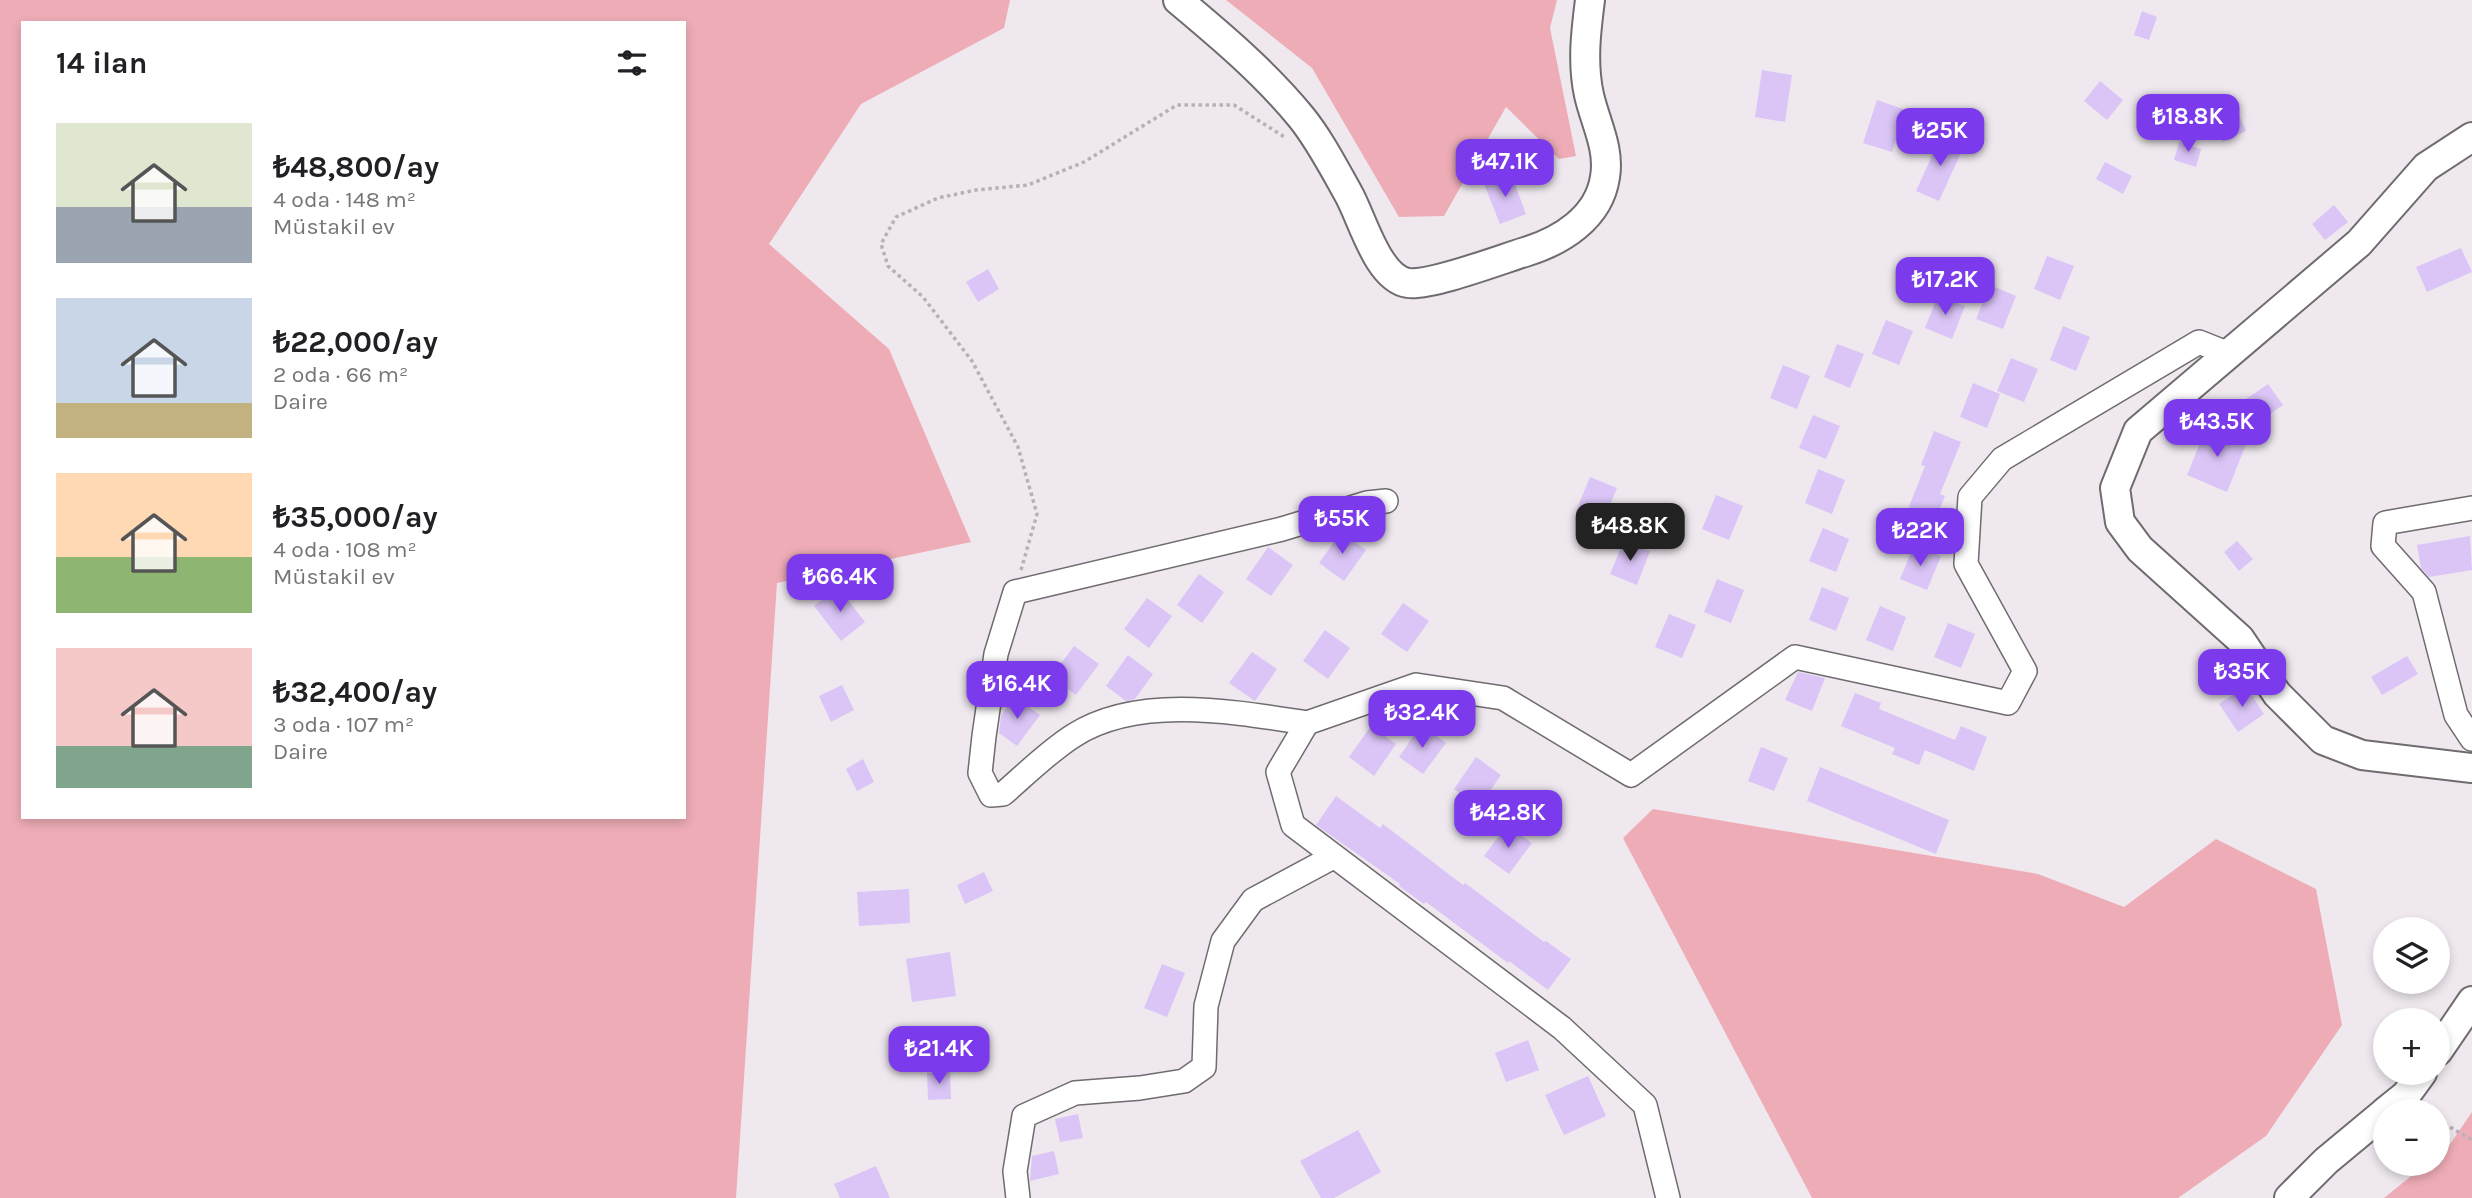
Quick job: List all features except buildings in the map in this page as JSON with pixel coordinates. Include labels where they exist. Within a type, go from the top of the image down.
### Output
[{"type":"street","points":[[1178,0],[1235,48],[1301,118],[1350,195],[1371,245],[1385,268],[1406,283],[1428,282],[1550,244],[1576,227],[1598,202],[1605,177],[1606,152],[1589,94],[1584,40],[1590,0]]},
{"type":"street","points":[[2472,137],[2426,167],[2359,243],[2138,431],[2115,488],[2120,522],[2140,549],[2240,639],[2277,694],[2323,740],[2362,755],[2472,768]]},
{"type":"street","points":[[1387,501],[1367,503],[1282,529],[1014,592],[996,654],[984,736],[980,773],[991,795],[1003,794],[1073,736],[1116,716],[1182,709],[1307,723],[1416,685],[1503,698],[1631,775],[1796,657],[2008,703],[2025,671],[1966,564],[1970,496],[2002,459],[2199,342],[2229,354]]},
{"type":"street","points":[[2472,508],[2385,523],[2383,546],[2424,592],[2456,715],[2472,739]]},
{"type":"street","points":[[1307,723],[1278,772],[1293,825],[1562,1028],[1645,1105],[1668,1198]]},
{"type":"street","points":[[1018,1198],[1015,1171],[1024,1116],[1075,1093],[1140,1088],[1184,1081],[1204,1067],[1206,1006],[1223,941],[1253,900],[1333,857]]},
{"type":"street","points":[[2450,1033],[2472,1001]]},
{"type":"street","points":[[2401,1099],[2413,1085]]},
{"type":"street","points":[[2289,1198],[2326,1161],[2373,1123]]},
{"type":"path","points":[[1014,592],[1037,514],[1018,447],[972,362],[923,297],[888,266],[881,244],[896,217],[938,198],[976,190],[1028,185],[1084,162],[1177,105],[1234,104],[1296,145]]},
{"type":"path","points":[[2450,1127],[2472,1140]]},
{"type":"shaded area","points":[[0,0],[1010,0],[1004,28],[861,104],[769,244],[889,349],[971,542],[777,583],[736,1198],[0,1198]]},
{"type":"shaded area","points":[[1226,0],[1557,0],[1550,28],[1576,156],[1559,159],[1506,107],[1444,216],[1399,217],[1312,68]]},
{"type":"shaded area","points":[[1653,809],[2038,874],[2124,907],[2216,839],[2316,889],[2342,1025],[2266,1136],[2178,1198],[1812,1198],[1623,838]]},
{"type":"shaded area","points":[[2472,1112],[2472,1198],[2384,1198],[2411,1176],[2450,1176],[2450,1144]]}]
